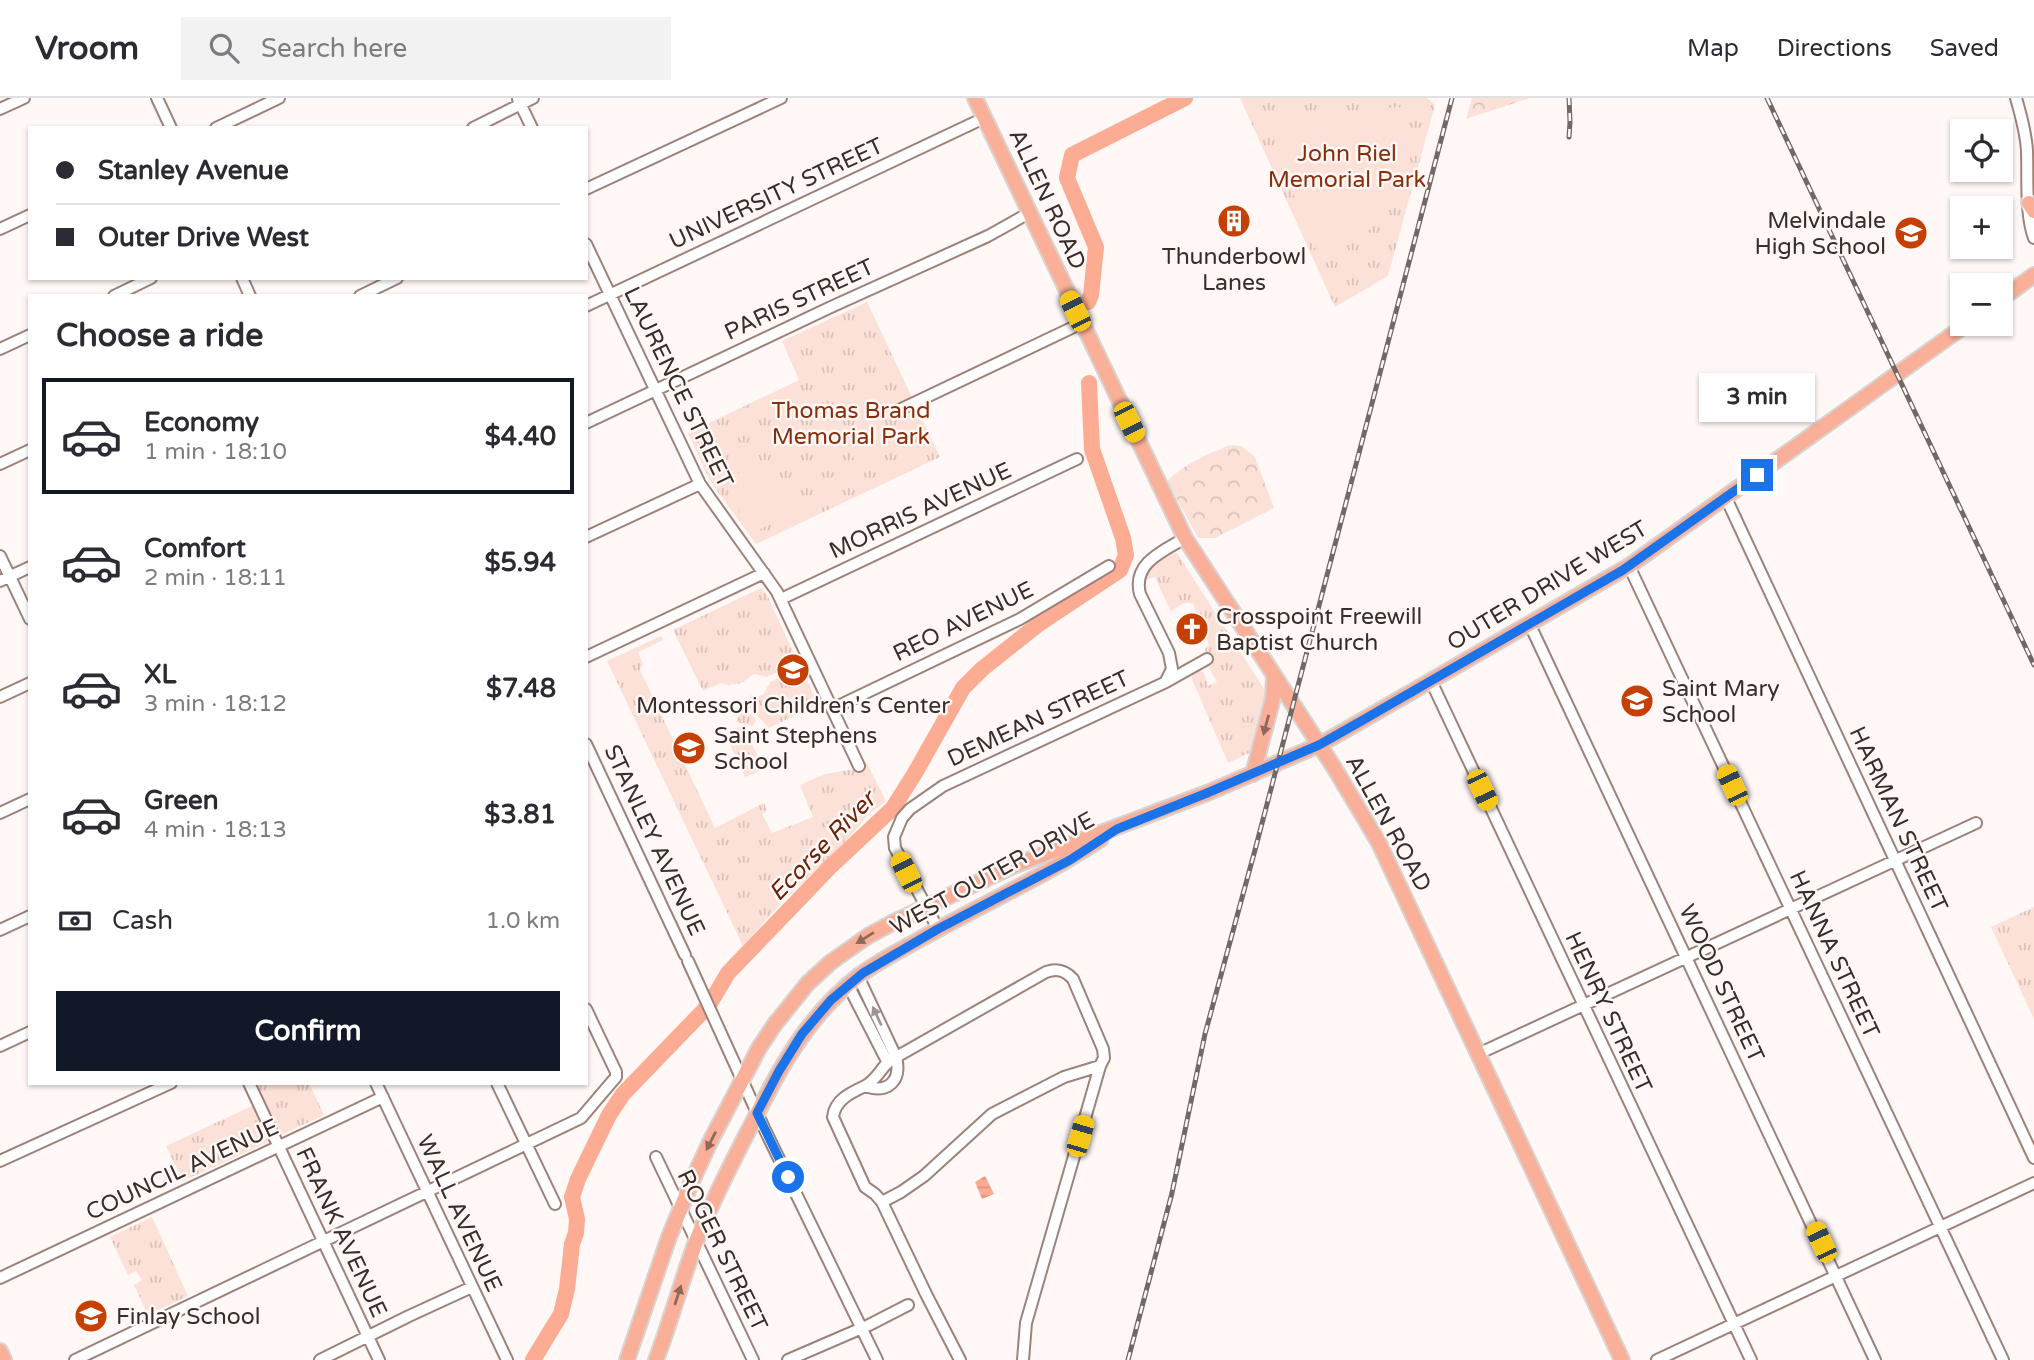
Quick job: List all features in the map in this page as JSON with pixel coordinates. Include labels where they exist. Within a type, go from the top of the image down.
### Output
[{"type":"main road","name":"ALLEN ROAD","points":[[975,98],[1185,538],[1379,843],[1622,1360]]},
{"type":"main road","points":[[2013,290],[2034,275]]},
{"type":"main road","name":"OUTER DRIVE WEST","points":[[1117,829],[1319,745],[1530,625],[1629,566],[1950,336]]},
{"type":"main road","points":[[1253,774],[1273,698],[1274,676]]},
{"type":"main road","name":"WEST OUTER DRIVE","points":[[626,1360],[669,1237],[692,1181],[742,1080],[775,1024],[796,996],[844,951],[868,936],[1013,866],[1065,845],[1117,829]]},
{"type":"main road","name":"WEST OUTER DRIVE","points":[[656,1360],[696,1241],[732,1162],[779,1071],[802,1034],[831,1000],[853,981],[938,929],[1070,860],[1117,829]]},
{"type":"main road","points":[[0,1351],[4,1360]]},
{"type":"street","points":[[0,109],[24,98]]},
{"type":"street","points":[[157,98],[170,126]]},
{"type":"street","points":[[220,126],[279,98]]},
{"type":"street","points":[[477,126],[511,110],[519,101],[533,98]]},
{"type":"street","points":[[588,188],[781,98]]},
{"type":"street","points":[[2016,98],[2025,139],[2034,238]]},
{"type":"street","points":[[519,101],[531,126]]},
{"type":"street","name":"UNIVERSITY STREET","points":[[588,305],[985,118]]},
{"type":"street","name":"PARIS STREET","points":[[588,422],[988,236],[1029,213]]},
{"type":"street","points":[[0,229],[28,216]]},
{"type":"street","name":"LAURENCE STREET","points":[[588,248],[700,484],[781,599],[859,766]]},
{"type":"street","points":[[118,294],[147,280]]},
{"type":"street","points":[[364,294],[393,280]]},
{"type":"street","points":[[897,411],[1082,323]]},
{"type":"street","points":[[0,349],[28,336]]},
{"type":"street","points":[[0,464],[28,451]]},
{"type":"street","name":"MORRIS AVENUE","points":[[781,599],[1077,459]]},
{"type":"street","points":[[588,536],[700,484]]},
{"type":"street","name":"HARMAN STREET","points":[[1726,498],[2034,1158]]},
{"type":"street","points":[[1166,682],[1171,674],[1172,662],[1140,594],[1139,579],[1145,564],[1185,538]]},
{"type":"street","points":[[0,556],[5,578],[28,616]]},
{"type":"street","name":"REO AVENUE","points":[[832,709],[1020,619],[1109,566]]},
{"type":"street","name":"HANNA STREET","points":[[1629,566],[2003,1360]]},
{"type":"street","points":[[5,578],[28,568]]},
{"type":"street","points":[[588,656],[764,573]]},
{"type":"street","name":"WOOD STREET","points":[[1530,625],[1875,1360]]},
{"type":"street","name":"DEMEAN STREET","points":[[926,907],[895,848],[896,828],[910,808],[943,786],[1166,682],[1207,659]]},
{"type":"street","name":"HENRY STREET","points":[[1431,681],[1751,1360]]},
{"type":"street","points":[[0,696],[28,684]]},
{"type":"street","name":"STANLEY AVENUE","points":[[588,748],[757,1113],[877,1360]]},
{"type":"street","points":[[0,813],[28,800]]},
{"type":"street","points":[[1478,1054],[1976,823]]},
{"type":"street","points":[[926,907],[938,929]]},
{"type":"street","points":[[0,930],[28,917]]},
{"type":"street","points":[[892,1059],[1053,969],[1063,971],[1073,979],[1103,1049],[1104,1058],[1026,1323],[1023,1360]]},
{"type":"street","points":[[853,981],[892,1059],[898,1062],[896,1076],[888,1087],[879,1090],[865,1086],[843,1098],[833,1117],[865,1187],[883,1202],[960,1360]]},
{"type":"street","points":[[75,1360],[581,1118],[616,1077],[588,1013]]},
{"type":"street","points":[[0,1046],[28,1033]]},
{"type":"street","points":[[883,1202],[924,1176],[992,1114],[1060,1079],[1100,1066]]},
{"type":"street","points":[[0,1161],[167,1085]]},
{"type":"street","name":"FRANK AVENUE","points":[[250,1085],[379,1360]]},
{"type":"street","name":"WALL AVENUE","points":[[377,1085],[508,1360]]},
{"type":"street","points":[[499,1085],[555,1204]]},
{"type":"street","name":"COUNCIL AVENUE","points":[[0,1278],[383,1097]]},
{"type":"street","name":"ROGER STREET","points":[[656,1157],[753,1360]]},
{"type":"street","points":[[1657,1360],[2034,1183]]},
{"type":"street","points":[[320,1360],[472,1287]]},
{"type":"street","points":[[788,1360],[908,1305]]},
{"type":"green space","name":"John Riel Memorial Park","points":[[1240,98],[1427,98],[1435,105],[1388,276],[1335,307]]},
{"type":"green space","points":[[1472,98],[1530,98],[1466,119]]},
{"type":"green space","points":[[1400,107],[1405,113],[1412,134],[1399,192],[1383,219],[1358,238],[1313,248],[1267,120]]},
{"type":"green space","name":"Thomas Brand Memorial Park","points":[[867,302],[940,457],[756,544],[710,481],[688,433],[799,380],[782,341]]},
{"type":"green space","points":[[849,427],[862,452],[852,458],[839,433]]},
{"type":"green space","points":[[1230,445],[1241,446],[1255,457],[1274,508],[1215,538],[1198,538],[1167,481],[1189,465]]},
{"type":"green space","points":[[748,469],[766,473],[780,481],[802,507],[751,534],[724,482]]},
{"type":"green space","points":[[1177,553],[1266,692],[1267,698],[1253,749],[1228,763],[1191,677],[1198,669],[1204,673],[1208,686],[1217,682],[1211,672],[1205,649],[1209,645],[1193,604],[1184,603],[1171,612],[1155,577],[1145,580],[1148,568]]},
{"type":"green space","points":[[761,588],[768,597],[798,663],[767,677],[754,674],[741,683],[730,686],[721,683],[703,691],[673,630]]},
{"type":"green space","points":[[661,636],[663,640],[638,652],[643,664],[640,670],[715,828],[764,803],[767,811],[762,814],[772,833],[813,817],[800,785],[825,774],[856,769],[867,763],[886,801],[869,814],[846,841],[782,902],[743,946],[607,661]]},
{"type":"green space","points":[[801,667],[818,704],[769,728],[748,706],[750,695],[763,695],[770,682]]},
{"type":"green space","points":[[744,707],[756,720],[753,726],[736,722]]},
{"type":"green space","points":[[738,727],[757,732],[757,736],[750,740],[764,769],[745,777],[725,734]]},
{"type":"green space","points":[[2034,907],[2034,1019],[1991,927]]},
{"type":"green space","points":[[257,1085],[310,1085],[324,1115],[281,1135]]},
{"type":"green space","points":[[254,1105],[270,1141],[183,1181],[166,1146]]},
{"type":"green space","points":[[152,1217],[188,1296],[148,1315],[134,1285],[142,1280],[136,1271],[128,1275],[110,1237]]},
{"type":"shaded area","points":[[985,1176],[994,1194],[982,1199],[975,1182]]},
{"type":"waterway","name":"Ecorse River","points":[[1088,302],[1096,247],[1067,178],[1072,155],[1185,98]]},
{"type":"waterway","name":"Ecorse River","points":[[533,1360],[561,1314],[576,1233],[577,1219],[572,1197],[578,1179],[609,1115],[623,1094],[709,1005],[728,973],[830,867],[893,808],[963,688],[982,669],[1040,623],[1120,570],[1126,555],[1123,538],[1092,449],[1089,383]]},
{"type":"railway","points":[[1128,1360],[1172,1193],[1205,1034],[1452,98]]},
{"type":"railway","points":[[1569,98],[1569,137]]},
{"type":"railway","points":[[1767,98],[2034,665]]},
{"type":"place","name":"Thunderbowl Lanes","points":[[1234,221]]},
{"type":"place","name":"Melvindale High School","points":[[1911,233]]},
{"type":"place","name":"Crosspoint Freewill Baptist Church","points":[[1192,629]]},
{"type":"place","name":"Montessori Children's Center","points":[[793,670]]},
{"type":"place","name":"Saint Mary School","points":[[1637,701]]},
{"type":"place","name":"Saint Stephens School","points":[[689,748]]},
{"type":"place","name":"Finlay School","points":[[91,1316]]},
{"type":"route","points":[[788,1177],[757,1113],[802,1034],[831,1000],[863,973],[938,929],[1070,860],[1117,829],[1319,745],[1623,570],[1757,475]]}]
